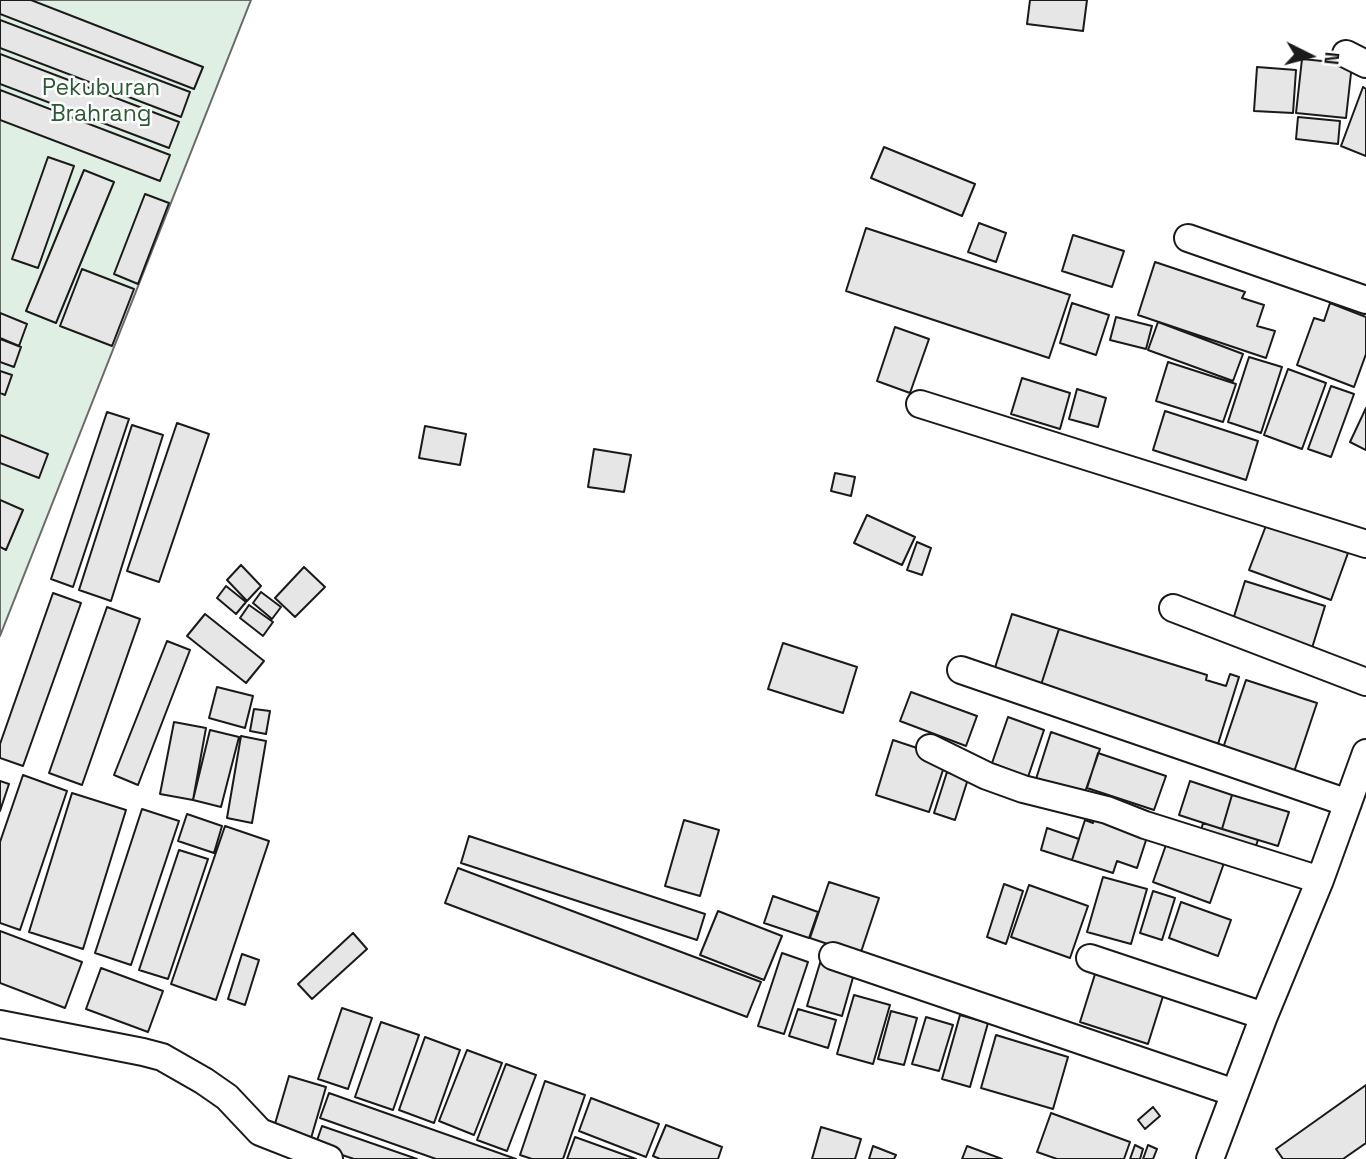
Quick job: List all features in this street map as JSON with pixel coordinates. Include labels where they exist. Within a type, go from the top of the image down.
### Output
[{"type":"street","points":[[1188,238],[1366,300]]},
{"type":"street","points":[[920,404],[1366,544]]},
{"type":"street","points":[[1173,608],[1366,682]]},
{"type":"street","points":[[961,670],[1348,803]]},
{"type":"street","points":[[930,748],[986,776],[1023,789],[1107,810],[1145,825],[1320,880]]},
{"type":"street","points":[[1210,1159],[1264,1016],[1320,880],[1366,753]]},
{"type":"street","points":[[833,956],[1235,1093]]},
{"type":"street","points":[[1090,958],[1264,1016]]},
{"type":"street","points":[[0,1024],[162,1057],[227,1097],[260,1132],[330,1159]]},
{"type":"green space","name":"Pekuburan Brahrang","points":[[0,0],[251,0],[0,636]]},
{"type":"building","points":[[0,0],[31,0],[203,67],[194,89],[0,14]]},
{"type":"building","points":[[1030,0],[1087,0],[1083,31],[1027,24]]},
{"type":"building","points":[[0,20],[190,92],[181,117],[0,48]]},
{"type":"building","points":[[0,54],[179,122],[169,148],[0,84]]},
{"type":"building","points":[[1302,59],[1352,64],[1346,118],[1296,113]]},
{"type":"building","points":[[1257,67],[1296,70],[1293,113],[1254,111]]},
{"type":"building","points":[[1363,87],[1366,89],[1366,156],[1341,146]]},
{"type":"building","points":[[0,90],[170,155],[160,181],[0,120]]},
{"type":"building","points":[[1298,117],[1340,121],[1338,144],[1296,139]]},
{"type":"building","points":[[884,147],[975,184],[962,216],[871,178]]},
{"type":"building","points":[[48,157],[74,166],[38,268],[12,259]]},
{"type":"building","points":[[84,170],[114,182],[56,323],[26,311]]},
{"type":"building","points":[[145,194],[169,203],[138,284],[114,274]]},
{"type":"building","points":[[979,223],[1006,233],[996,262],[968,252]]},
{"type":"building","points":[[866,228],[1070,295],[1049,358],[846,291]]},
{"type":"building","points":[[1073,235],[1124,251],[1112,287],[1062,271]]},
{"type":"building","points":[[1155,262],[1245,292],[1242,298],[1264,305],[1257,326],[1275,331],[1266,358],[1138,315]]},
{"type":"building","points":[[82,269],[134,289],[112,346],[60,326]]},
{"type":"building","points":[[1072,303],[1109,315],[1096,355],[1060,343]]},
{"type":"building","points":[[1330,303],[1366,317],[1366,354],[1354,387],[1297,365],[1314,318],[1324,321]]},
{"type":"building","points":[[0,313],[27,324],[19,346],[0,338]]},
{"type":"building","points":[[1116,317],[1152,326],[1146,349],[1110,340]]},
{"type":"building","points":[[1158,322],[1243,354],[1233,381],[1148,350]]},
{"type":"building","points":[[895,327],[929,339],[910,393],[877,381]]},
{"type":"building","points":[[0,339],[21,347],[14,367],[0,362]]},
{"type":"building","points":[[1249,357],[1282,367],[1261,433],[1228,422]]},
{"type":"building","points":[[1168,362],[1236,384],[1223,422],[1156,401]]},
{"type":"building","points":[[1288,369],[1326,383],[1302,449],[1264,435]]},
{"type":"building","points":[[0,371],[12,375],[5,395],[0,393]]},
{"type":"building","points":[[1022,378],[1070,393],[1060,429],[1011,414]]},
{"type":"building","points":[[1331,386],[1354,394],[1331,457],[1308,449]]},
{"type":"building","points":[[1077,389],[1106,398],[1098,427],[1069,419]]},
{"type":"building","points":[[1366,408],[1366,450],[1350,442]]},
{"type":"building","points":[[1165,411],[1258,441],[1246,480],[1153,450]]},
{"type":"building","points":[[107,412],[129,419],[73,587],[51,579]]},
{"type":"building","points":[[177,423],[209,434],[159,582],[127,571]]},
{"type":"building","points":[[132,425],[163,435],[111,601],[79,590]]},
{"type":"building","points":[[425,426],[466,434],[460,465],[419,458]]},
{"type":"building","points":[[0,435],[48,454],[39,478],[0,463]]},
{"type":"building","points":[[594,449],[631,455],[624,492],[588,487]]},
{"type":"building","points":[[835,473],[855,477],[851,496],[831,491]]},
{"type":"building","points":[[0,500],[23,510],[6,550],[0,547]]},
{"type":"building","points":[[867,515],[915,537],[902,565],[854,543]]},
{"type":"building","points":[[1267,523],[1348,553],[1331,600],[1249,570]]},
{"type":"building","points":[[917,542],[931,548],[922,575],[907,570]]},
{"type":"building","points":[[241,565],[261,586],[247,601],[227,580]]},
{"type":"building","points":[[304,567],[325,587],[295,617],[275,598]]},
{"type":"building","points":[[1245,581],[1325,606],[1312,648],[1232,623]]},
{"type":"building","points":[[226,586],[246,602],[236,614],[217,598]]},
{"type":"building","points":[[261,592],[281,607],[272,619],[253,603]]},
{"type":"building","points":[[53,593],[81,603],[23,766],[0,758],[0,744]]},
{"type":"building","points":[[249,605],[273,622],[263,636],[240,618]]},
{"type":"building","points":[[107,607],[140,619],[82,785],[49,773]]},
{"type":"building","points":[[205,614],[264,661],[246,683],[187,636]]},
{"type":"building","points":[[1012,614],[1059,629],[1040,688],[993,674]]},
{"type":"building","points":[[1059,629],[1207,675],[1206,680],[1226,686],[1230,674],[1239,677],[1218,744],[1040,688]]},
{"type":"building","points":[[167,641],[190,650],[138,785],[114,775]]},
{"type":"building","points":[[783,643],[857,667],[843,713],[768,689]]},
{"type":"building","points":[[1246,680],[1317,703],[1292,778],[1221,754]]},
{"type":"building","points":[[217,687],[253,696],[245,728],[209,718]]},
{"type":"building","points":[[911,692],[977,716],[966,746],[900,721]]},
{"type":"building","points":[[254,709],[270,711],[266,734],[250,731]]},
{"type":"building","points":[[1008,717],[1044,730],[1028,777],[992,763]]},
{"type":"building","points":[[174,722],[206,728],[193,800],[160,794]]},
{"type":"building","points":[[210,730],[239,737],[221,807],[193,800]]},
{"type":"building","points":[[1051,732],[1100,749],[1084,795],[1036,779]]},
{"type":"building","points":[[241,736],[266,741],[252,823],[227,818]]},
{"type":"building","points":[[893,740],[947,758],[929,812],[876,795]]},
{"type":"building","points":[[1098,753],[1166,776],[1154,810],[1087,788]]},
{"type":"building","points":[[947,772],[968,779],[955,820],[934,813]]},
{"type":"building","points":[[23,775],[67,791],[20,930],[0,923],[0,842]]},
{"type":"building","points":[[0,781],[9,784],[0,811]]},
{"type":"building","points":[[1190,781],[1232,795],[1222,829],[1179,815]]},
{"type":"building","points":[[72,793],[126,810],[83,949],[29,932]]},
{"type":"building","points":[[1232,795],[1289,812],[1278,846],[1222,829]]},
{"type":"building","points":[[142,809],[179,821],[131,965],[95,953]]},
{"type":"building","points":[[1096,813],[1149,831],[1137,868],[1117,861],[1113,873],[1072,860],[1085,820],[1093,823]]},
{"type":"building","points":[[187,814],[222,826],[214,853],[178,841]]},
{"type":"building","points":[[684,820],[719,830],[700,896],[665,886]]},
{"type":"building","points":[[1203,823],[1258,840],[1253,854],[1199,838]]},
{"type":"building","points":[[225,826],[269,841],[216,1000],[171,984]]},
{"type":"building","points":[[1047,828],[1079,839],[1072,860],[1041,850]]},
{"type":"building","points":[[469,836],[705,914],[697,940],[461,863]]},
{"type":"building","points":[[1167,842],[1224,863],[1210,903],[1153,882]]},
{"type":"building","points":[[179,850],[208,859],[168,979],[139,970]]},
{"type":"building","points":[[458,868],[761,982],[747,1017],[445,903]]},
{"type":"building","points":[[1103,877],[1147,889],[1131,944],[1087,932]]},
{"type":"building","points":[[829,882],[879,898],[860,955],[810,938]]},
{"type":"building","points":[[1004,884],[1023,891],[1006,944],[987,937]]},
{"type":"building","points":[[1029,885],[1088,906],[1070,958],[1011,937]]},
{"type":"building","points":[[1153,891],[1175,898],[1162,940],[1140,933]]},
{"type":"building","points":[[773,896],[818,912],[809,938],[764,923]]},
{"type":"building","points":[[1181,902],[1231,920],[1218,956],[1169,938]]},
{"type":"building","points":[[718,911],[782,936],[764,980],[700,955]]},
{"type":"building","points":[[0,931],[82,962],[65,1008],[0,983]]},
{"type":"building","points":[[353,933],[367,949],[312,999],[298,984]]},
{"type":"building","points":[[782,953],[808,962],[784,1034],[758,1026]]},
{"type":"building","points":[[242,954],[259,960],[245,1005],[228,999]]},
{"type":"building","points":[[820,963],[854,974],[842,1016],[807,1006]]},
{"type":"building","points":[[101,968],[163,991],[148,1032],[86,1009]]},
{"type":"building","points":[[1096,971],[1164,993],[1148,1044],[1080,1022]]},
{"type":"building","points":[[854,995],[890,1005],[873,1064],[837,1054]]},
{"type":"building","points":[[342,1008],[372,1018],[348,1089],[318,1079]]},
{"type":"building","points":[[798,1009],[836,1020],[828,1048],[789,1036]]},
{"type":"building","points":[[891,1011],[917,1018],[904,1065],[878,1059]]},
{"type":"building","points":[[960,1015],[988,1023],[970,1087],[942,1079]]},
{"type":"building","points":[[926,1017],[953,1025],[939,1071],[912,1064]]},
{"type":"building","points":[[381,1022],[419,1035],[393,1110],[355,1097]]},
{"type":"building","points":[[996,1035],[1068,1057],[1053,1109],[981,1088]]},
{"type":"building","points":[[425,1037],[460,1050],[434,1123],[399,1110]]},
{"type":"building","points":[[467,1050],[502,1063],[474,1135],[439,1121]]},
{"type":"building","points":[[506,1064],[536,1075],[507,1151],[477,1140]]},
{"type":"building","points":[[289,1076],[326,1087],[309,1145],[272,1134]]},
{"type":"building","points":[[545,1081],[585,1095],[563,1159],[532,1159],[520,1155]]},
{"type":"building","points":[[1366,1085],[1366,1143],[1343,1159],[1283,1159],[1276,1149]]},
{"type":"building","points":[[329,1093],[516,1159],[436,1159],[320,1118]]},
{"type":"building","points":[[591,1098],[659,1124],[646,1157],[579,1131]]},
{"type":"building","points":[[1153,1107],[1160,1116],[1145,1129],[1138,1120]]},
{"type":"building","points":[[1051,1113],[1130,1142],[1124,1159],[1057,1159],[1037,1152]]},
{"type":"building","points":[[666,1125],[722,1147],[718,1159],[660,1159],[653,1156]]},
{"type":"building","points":[[322,1126],[417,1159],[354,1159],[315,1146]]},
{"type":"building","points":[[821,1127],[861,1139],[855,1159],[812,1159]]},
{"type":"building","points":[[575,1137],[636,1159],[567,1159]]},
{"type":"building","points":[[1135,1145],[1143,1149],[1140,1159],[1130,1159]]},
{"type":"building","points":[[1148,1145],[1157,1149],[1153,1159],[1143,1159]]},
{"type":"building","points":[[873,1146],[896,1155],[894,1159],[869,1159]]},
{"type":"building","points":[[967,1146],[1002,1159],[962,1159]]}]
